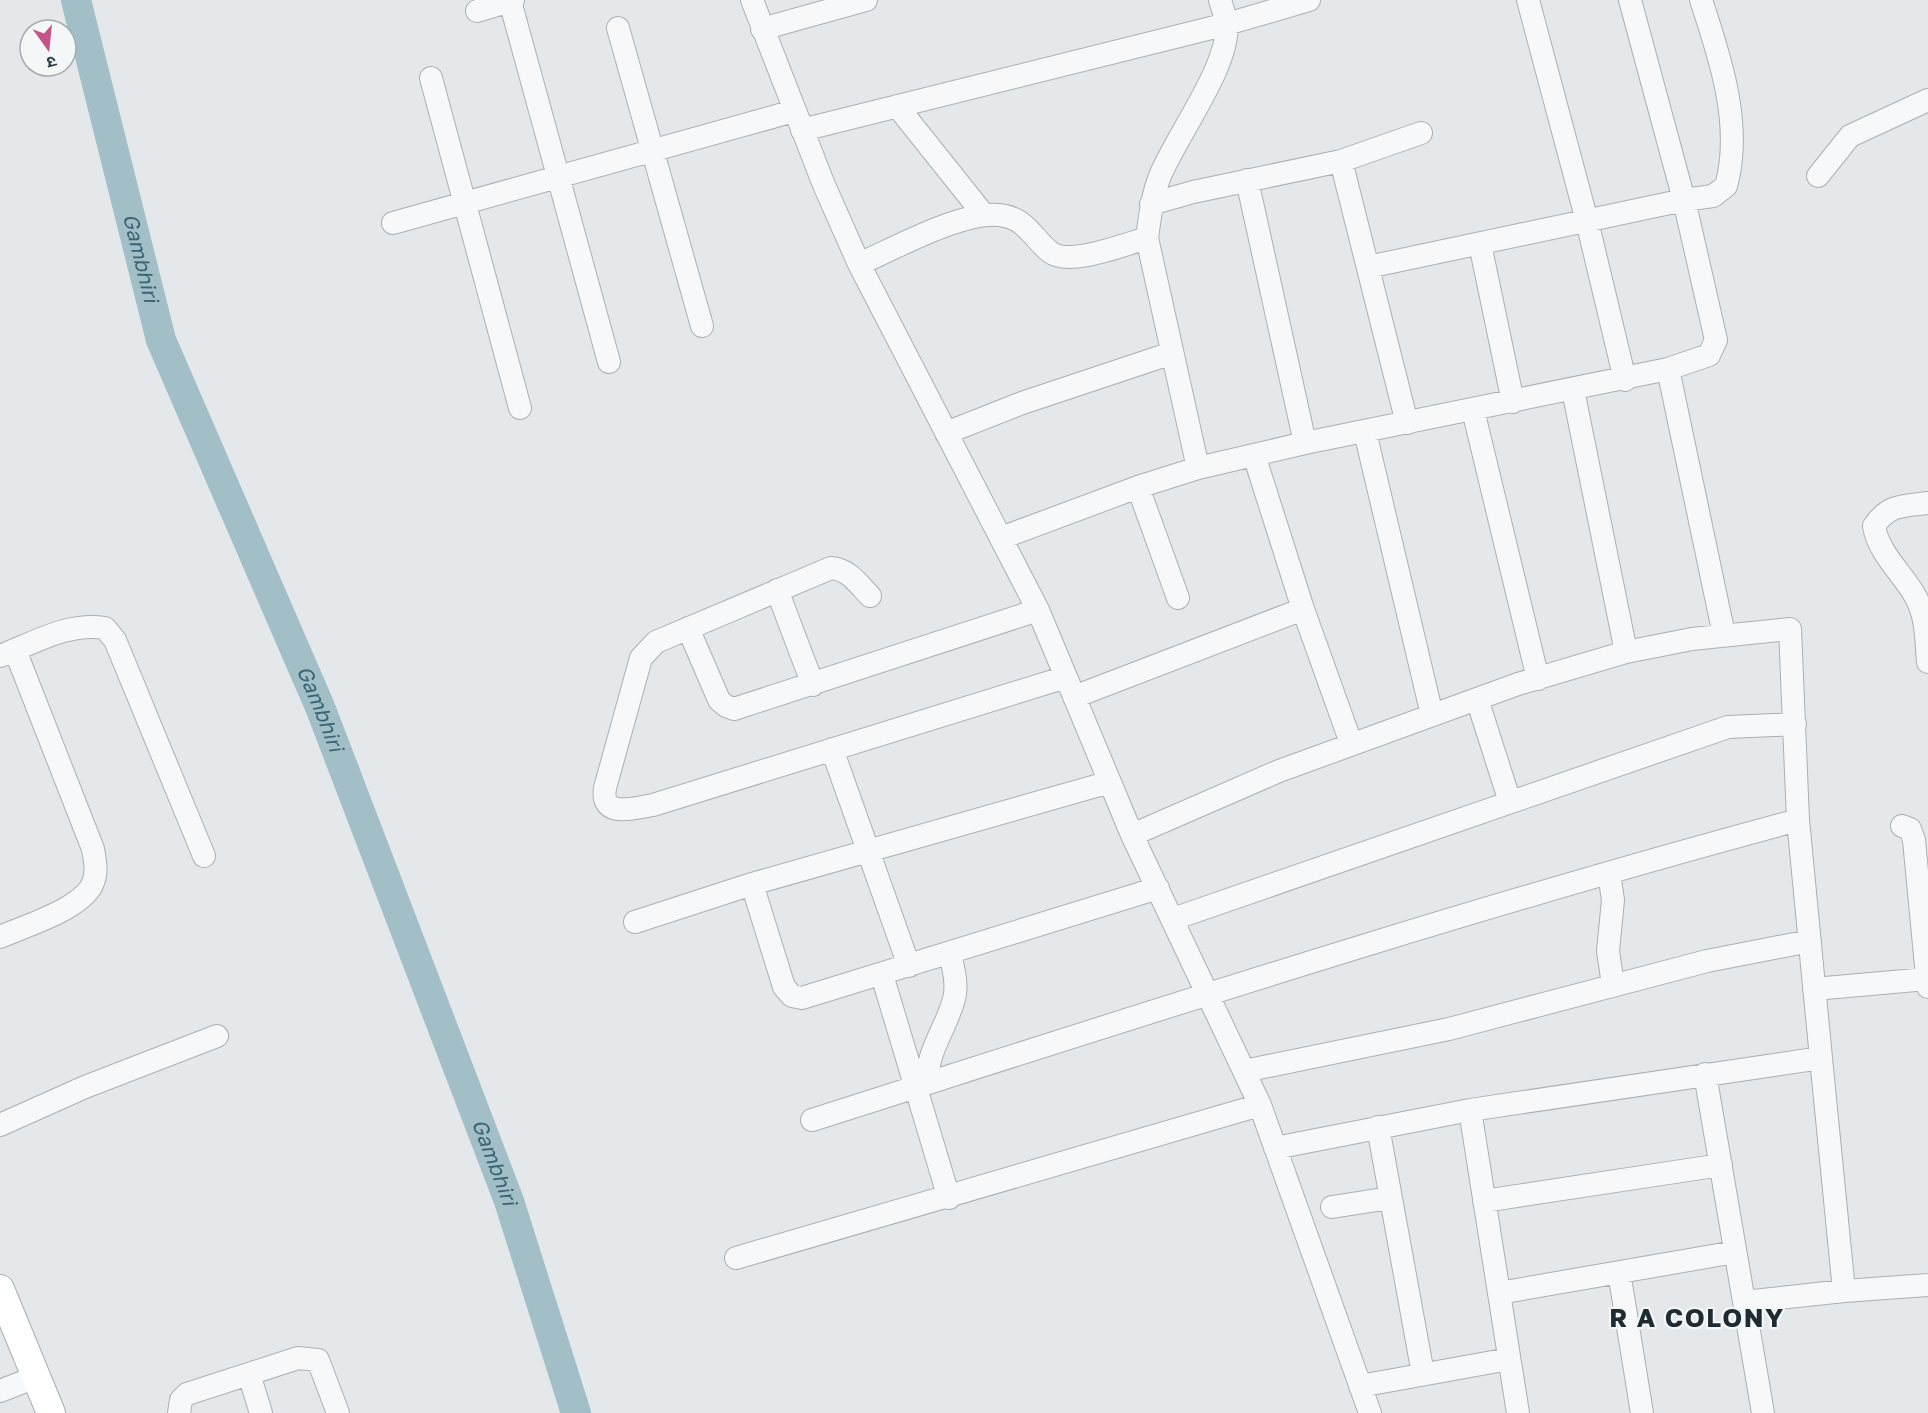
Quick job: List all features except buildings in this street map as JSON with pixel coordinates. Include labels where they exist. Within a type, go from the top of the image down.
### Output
[{"type":"main road","points":[[0,1288],[51,1413]]},
{"type":"street","points":[[752,0],[798,121],[859,264],[1038,610],[1132,835],[1260,1105],[1370,1413]]},
{"type":"street","points":[[762,29],[866,0]]},
{"type":"street","points":[[1198,468],[1147,238],[1159,177],[1186,121],[1215,74],[1224,47],[1227,24],[1220,0]]},
{"type":"street","points":[[393,223],[653,150],[798,121],[897,106],[1227,24],[1309,0]]},
{"type":"street","points":[[1528,0],[1587,221],[1625,380]]},
{"type":"street","points":[[1001,538],[1138,487],[1198,468],[1305,443],[1625,380],[1710,355],[1716,340],[1684,200],[1630,0]]},
{"type":"street","points":[[1368,267],[1684,200],[1713,196],[1726,186],[1733,137],[1722,71],[1701,0]]},
{"type":"street","points":[[477,11],[512,1],[557,177],[609,362]]},
{"type":"street","points":[[618,27],[702,326]]},
{"type":"street","points":[[431,78],[520,408]]},
{"type":"street","points":[[1818,176],[1850,136],[1928,100]]},
{"type":"street","points":[[897,106],[984,215]]},
{"type":"street","points":[[1152,204],[1247,180],[1341,161],[1421,134]]},
{"type":"street","points":[[1341,161],[1407,423]]},
{"type":"street","points":[[1247,180],[1305,443]]},
{"type":"street","points":[[859,264],[960,220],[984,215],[1004,215],[1021,221],[1052,253],[1065,258],[1082,256],[1147,238]]},
{"type":"street","points":[[1480,244],[1513,402]]},
{"type":"street","points":[[946,433],[1022,403],[1172,353]]},
{"type":"street","points":[[1668,369],[1724,635]]},
{"type":"street","points":[[1573,390],[1626,652]]},
{"type":"street","points":[[1473,410],[1538,679]]},
{"type":"street","points":[[1365,432],[1432,715]]},
{"type":"street","points":[[1254,455],[1303,609],[1351,743]]},
{"type":"street","points":[[1138,487],[1178,598]]},
{"type":"street","points":[[1928,503],[1892,508],[1874,526],[1876,538],[1915,595],[1922,612],[1928,662]]},
{"type":"street","points":[[870,596],[840,568],[820,571],[656,642],[641,658],[605,788],[604,797],[607,804],[616,809],[626,810],[653,805],[832,749],[1070,687],[1303,609]]},
{"type":"street","points":[[777,590],[813,685]]},
{"type":"street","points":[[688,628],[714,690],[726,706],[734,709],[1038,610]]},
{"type":"street","points":[[2,930],[83,898],[93,884],[97,867],[93,849],[8,653],[68,629],[90,626],[105,628],[115,640],[204,856]]},
{"type":"street","points":[[1132,835],[1214,797],[1351,743],[1538,679],[1626,652],[1724,635],[1790,628],[1796,723],[1798,820],[1844,1291]]},
{"type":"street","points":[[1477,699],[1510,802]]},
{"type":"street","points":[[1173,920],[1728,726],[1796,723]]},
{"type":"street","points":[[832,749],[909,966]]},
{"type":"street","points":[[635,922],[752,884],[1110,782]]},
{"type":"street","points":[[812,1120],[1208,994],[1609,873],[1798,820]]},
{"type":"street","points":[[1902,826],[1910,829],[1914,840],[1928,987]]},
{"type":"street","points":[[1609,873],[1613,900],[1608,951],[1613,985]]},
{"type":"street","points":[[752,884],[784,987],[792,996],[802,998],[1158,888]]},
{"type":"street","points":[[1244,1071],[1449,1029],[1707,961],[1810,941]]},
{"type":"street","points":[[921,1085],[930,1054],[954,999],[956,981],[951,953]]},
{"type":"street","points":[[882,975],[921,1085],[949,1198]]},
{"type":"street","points":[[1814,989],[1927,979]]},
{"type":"street","points":[[0,1125],[85,1087],[217,1036]]},
{"type":"street","points":[[1275,1148],[1470,1110],[1821,1058]]},
{"type":"street","points":[[1705,1074],[1763,1413]]},
{"type":"street","points":[[736,1258],[949,1198],[1260,1105]]},
{"type":"street","points":[[1470,1110],[1518,1413]]},
{"type":"street","points":[[1378,1127],[1423,1374]]},
{"type":"street","points":[[1484,1201],[1721,1165]]},
{"type":"street","points":[[1332,1207],[1390,1198]]},
{"type":"street","points":[[1499,1293],[1736,1252]]},
{"type":"street","points":[[1619,1272],[1642,1413]]},
{"type":"street","points":[[1744,1302],[1928,1285]]},
{"type":"street","points":[[179,1413],[181,1400],[187,1394],[298,1358],[318,1360],[338,1413]]},
{"type":"street","points":[[1360,1386],[1509,1359]]},
{"type":"street","points":[[249,1374],[261,1413]]},
{"type":"street","points":[[0,1390],[36,1377]]},
{"type":"waterway","name":"Gambhiri","points":[[76,0],[161,340],[320,707],[509,1201],[576,1413]]},
{"type":"district","name":"R A COLONY","points":[[1697,1318]]}]
